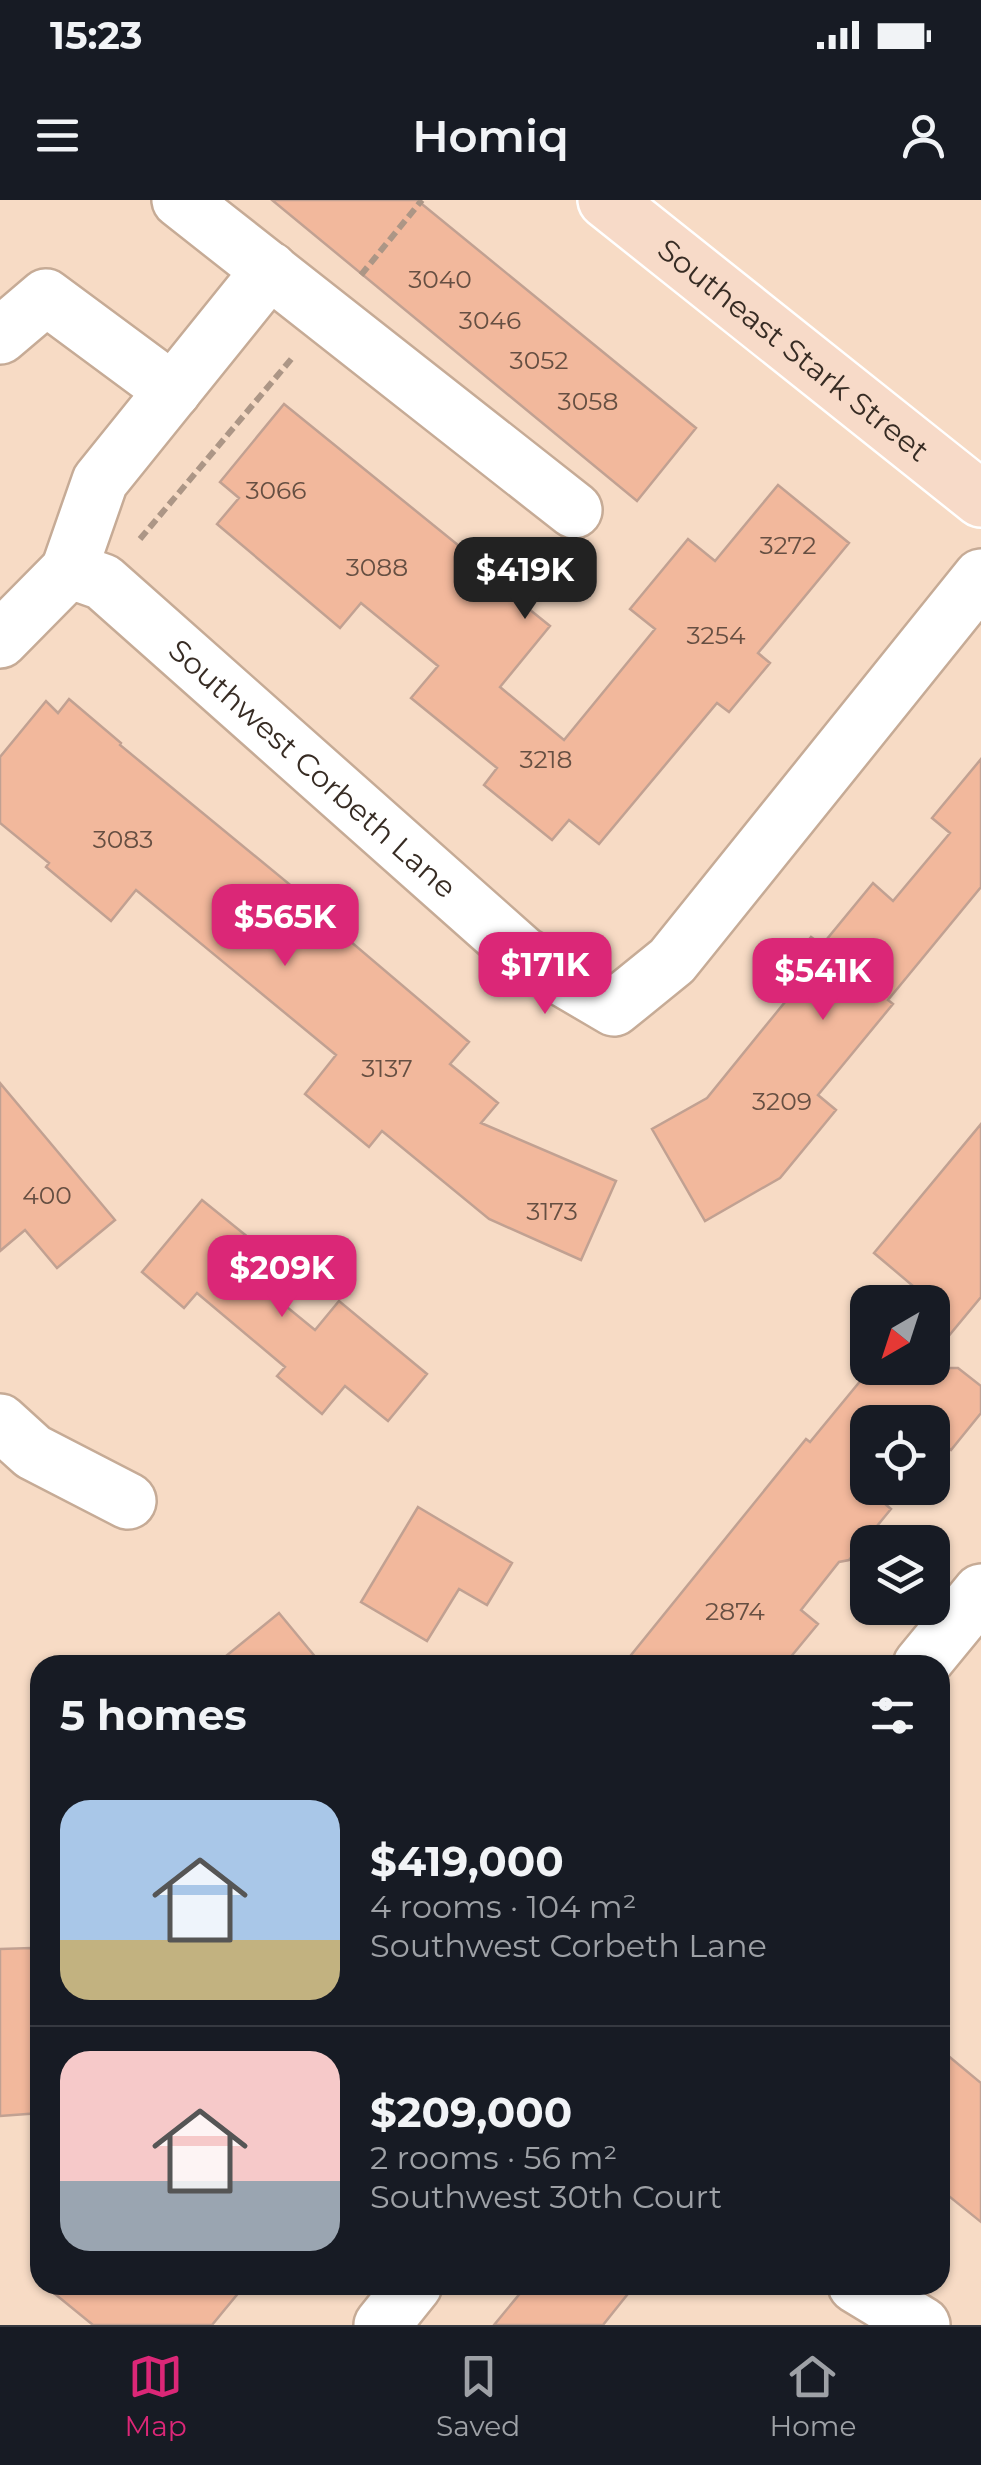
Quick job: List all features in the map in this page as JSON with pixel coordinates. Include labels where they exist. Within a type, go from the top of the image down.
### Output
[{"type":"main road","name":"Southeast Stark Street","points":[[606,200],[981,499]]},
{"type":"street","points":[[180,200],[574,510]]},
{"type":"street","points":[[0,640],[86,576],[100,481],[270,270]]},
{"type":"street","points":[[0,336],[46,296],[173,391]]},
{"type":"street","name":"Southwest Corbeth Lane","points":[[86,576],[522,954],[614,1008],[672,960],[981,577]]},
{"type":"street","points":[[0,1422],[33,1452],[128,1501]]},
{"type":"street","points":[[929,1655],[981,1592]]},
{"type":"street","points":[[382,2325],[406,2295]]},
{"type":"street","points":[[872,2295],[922,2325]]},
{"type":"path","points":[[86,576],[328,315],[422,200]]},
{"type":"building","points":[[272,200],[417,200],[696,428],[637,501]]},
{"type":"building","points":[[284,404],[506,584],[503,588],[550,626],[500,687],[564,740],[655,629],[630,609],[688,539],[715,561],[778,485],[849,543],[758,653],[770,663],[729,712],[717,703],[599,844],[569,820],[552,840],[484,785],[497,768],[411,698],[438,666],[361,603],[340,628],[217,524],[239,498],[220,482]]},
{"type":"building","points":[[69,699],[469,1042],[450,1064],[498,1103],[481,1123],[616,1181],[581,1260],[489,1219],[382,1131],[369,1147],[305,1094],[336,1055],[136,890],[111,921],[0,823],[0,757],[46,701],[58,713]]},
{"type":"building","points":[[981,759],[981,887],[888,1000],[893,1004],[818,1095],[836,1110],[780,1178],[705,1221],[652,1129],[707,1098],[798,986],[783,972],[811,937],[822,945],[873,883],[893,901],[950,833],[932,818]]},
{"type":"building","points":[[0,1083],[115,1220],[57,1268],[25,1230],[0,1251]]},
{"type":"building","points":[[981,1124],[981,1297],[950,1334],[950,1285],[912,1285],[874,1253]]},
{"type":"building","points":[[202,1200],[259,1246],[239,1268],[315,1330],[339,1301],[427,1374],[388,1421],[345,1386],[322,1414],[277,1376],[285,1367],[197,1293],[184,1308],[142,1272]]},
{"type":"building","points":[[950,1368],[958,1368],[981,1386],[981,1413],[951,1450],[950,1405],[850,1405],[850,1505],[886,1505],[891,1509],[878,1525],[850,1525],[850,1559],[839,1562],[801,1610],[818,1624],[792,1655],[631,1655],[806,1439],[810,1442],[857,1385],[950,1385]]},
{"type":"building","points":[[418,1507],[512,1563],[487,1605],[459,1589],[427,1641],[361,1602]]},
{"type":"building","points":[[279,1613],[314,1655],[227,1655]]},
{"type":"building","points":[[30,1948],[30,2114],[0,2116],[0,1949]]},
{"type":"building","points":[[950,2057],[981,2083],[981,2222],[950,2197]]},
{"type":"building","points":[[56,2295],[237,2295],[212,2325],[93,2325]]},
{"type":"building","points":[[519,2295],[627,2295],[603,2325],[494,2325]]}]
